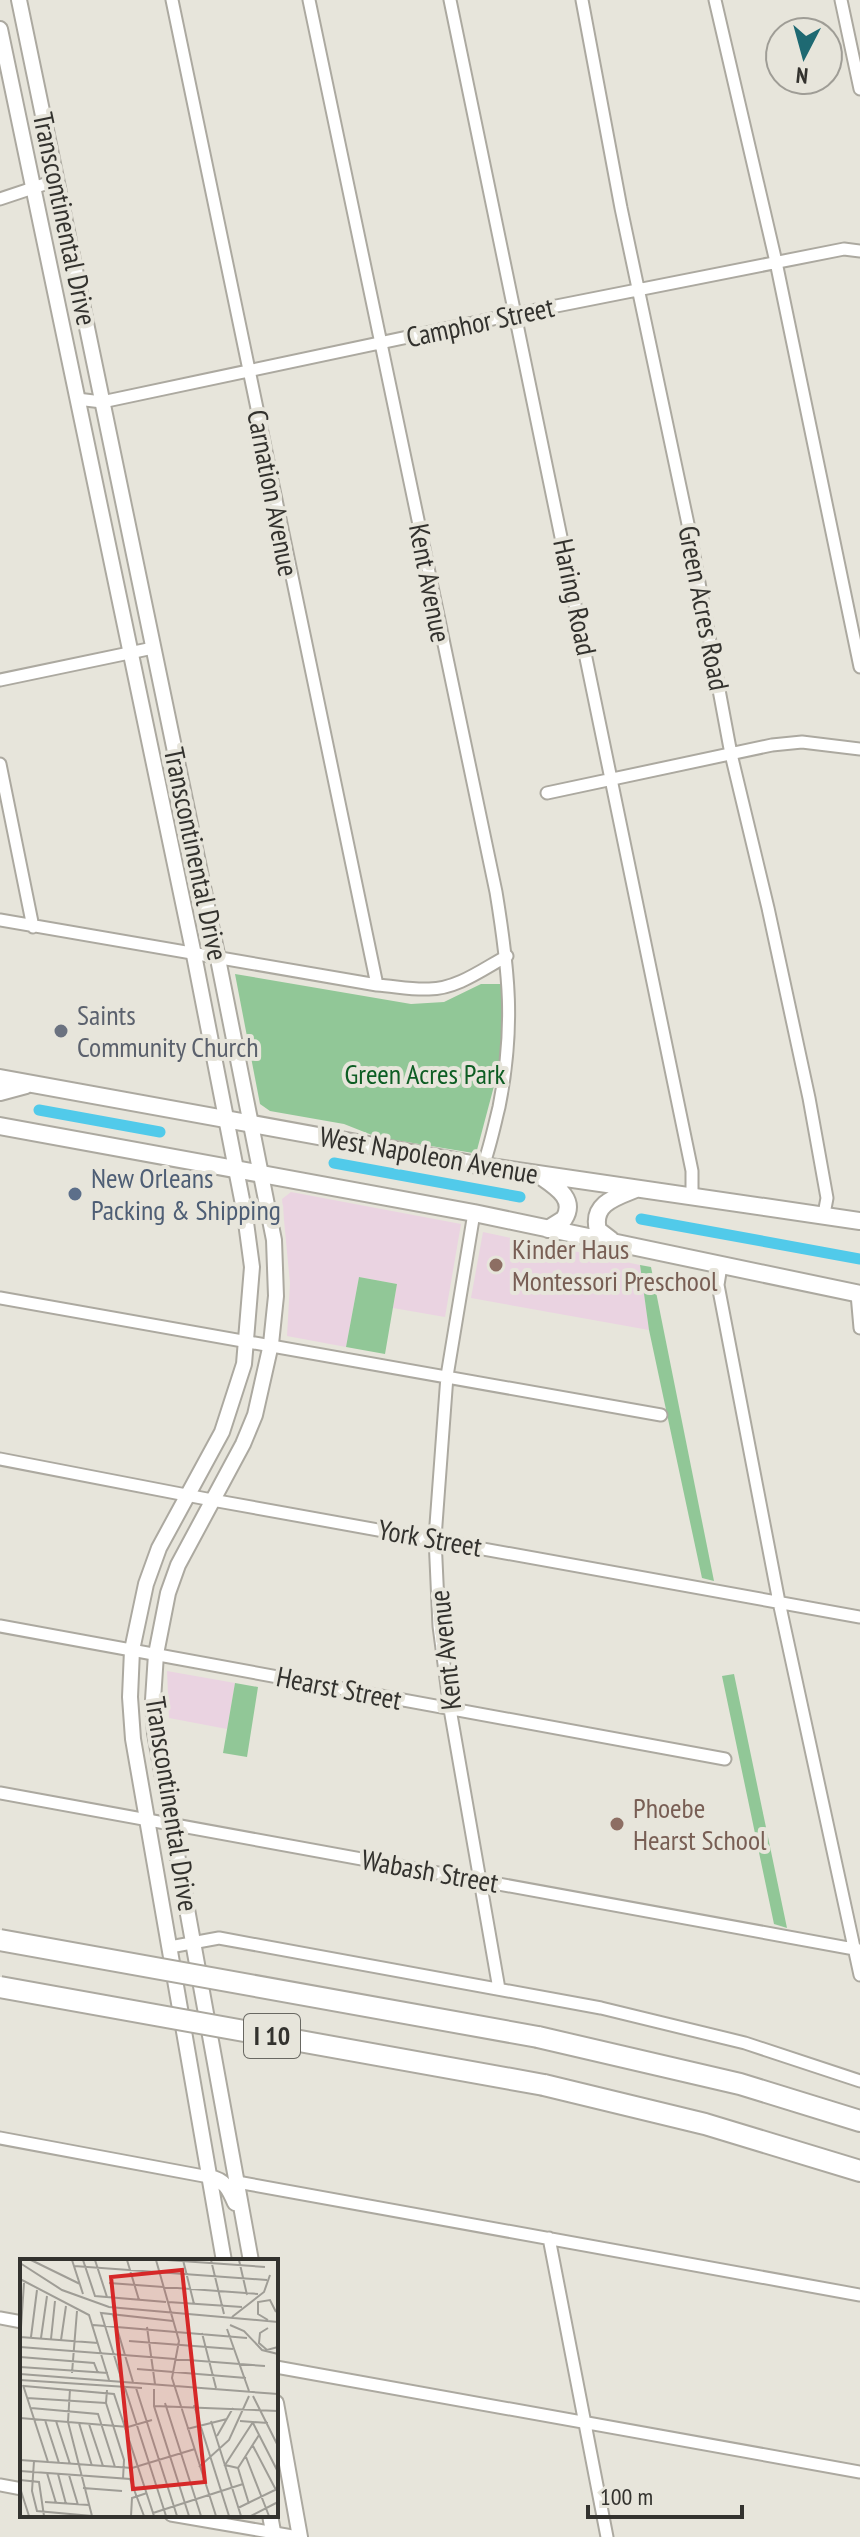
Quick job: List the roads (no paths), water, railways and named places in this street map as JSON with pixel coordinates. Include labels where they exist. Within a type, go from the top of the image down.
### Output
[{"type":"highway","name":"I 10","points":[[0,1940],[538,2037],[711,2077],[860,2121]]},
{"type":"highway","name":"I 10","points":[[0,1987],[544,2085],[705,2124],[860,2171]]},
{"type":"main road","name":"West Napoleon Avenue","points":[[0,1078],[483,1166],[860,1221]]},
{"type":"main road","points":[[0,1092],[35,1084]]},
{"type":"main road","name":"West Napoleon Avenue","points":[[3,1125],[474,1213],[859,1294]]},
{"type":"main road","points":[[539,1175],[565,1195],[569,1204],[564,1219],[548,1229]]},
{"type":"main road","points":[[619,1244],[598,1230],[596,1218],[606,1202],[637,1188]]},
{"type":"street","name":"Transcontinental Drive","points":[[19,0],[218,959],[275,1250],[276,1296],[271,1344],[255,1415],[173,1579],[156,1654],[153,1700],[155,1733],[251,2259]]},
{"type":"street","name":"Carnation Avenue","points":[[172,0],[377,985]]},
{"type":"street","name":"Kent Avenue","points":[[309,0],[507,956],[510,1027],[507,1064],[490,1148],[483,1166]]},
{"type":"street","name":"Haring Road","points":[[450,0],[613,779],[692,1171],[692,1195]]},
{"type":"street","name":"Green Acres Road","points":[[582,0],[688,524],[731,754],[809,1098],[827,1198],[824,1214]]},
{"type":"street","points":[[715,0],[776,262],[860,667]]},
{"type":"street","points":[[841,0],[860,89]]},
{"type":"street","name":"Transcontinental Drive","points":[[0,29],[194,955],[252,1267],[244,1364],[222,1432],[159,1548],[146,1584],[132,1650],[130,1697],[133,1739],[224,2259]]},
{"type":"street","points":[[0,199],[57,180]]},
{"type":"street","points":[[45,246],[70,242]]},
{"type":"street","name":"Camphor Street","points":[[77,399],[102,402],[639,289],[844,249],[860,251]]},
{"type":"street","points":[[0,680],[153,648]]},
{"type":"street","points":[[547,793],[772,745],[802,742],[860,749]]},
{"type":"street","points":[[0,764],[33,927]]},
{"type":"street","points":[[0,920],[377,985],[430,989],[446,987],[507,956]]},
{"type":"street","name":"Kent Avenue","points":[[474,1213],[447,1376],[435,1538],[439,1626],[450,1709],[499,1989]]},
{"type":"street","points":[[721,1266],[718,1285],[779,1602],[857,1949],[860,1975]]},
{"type":"street","points":[[859,1294],[860,1328]]},
{"type":"street","points":[[0,1298],[661,1415]]},
{"type":"street","name":"York Street","points":[[0,1459],[860,1617]]},
{"type":"street","name":"Hearst Street","points":[[0,1626],[725,1759]]},
{"type":"street","name":"Wabash Street","points":[[0,1793],[857,1949]]},
{"type":"street","points":[[170,1947],[219,1938],[601,2008],[745,2043],[860,2081]]},
{"type":"street","points":[[0,2138],[209,2177],[222,2181],[241,2209]]},
{"type":"street","points":[[237,2182],[860,2295]]},
{"type":"street","points":[[549,2238],[607,2537]]},
{"type":"street","points":[[0,2318],[20,2322]]},
{"type":"street","points":[[278,2367],[860,2472]]},
{"type":"street","points":[[181,2517],[299,2537],[278,2415]]},
{"type":"street","points":[[0,2485],[20,2489]]},
{"type":"waterway","points":[[39,1110],[160,1132]]},
{"type":"waterway","points":[[334,1163],[520,1197]]},
{"type":"waterway","points":[[641,1219],[860,1259]]},
{"type":"place","name":"Saints Community Church","points":[[61,1031]]},
{"type":"place","name":"New Orleans Packing & Shipping","points":[[75,1194]]},
{"type":"place","name":"Kinder Haus Montessori Preschool","points":[[496,1265]]},
{"type":"place","name":"Phoebe Hearst School","points":[[617,1824]]},
{"type":"park label","name":"Green Acres Park","points":[[425,1074]]}]
